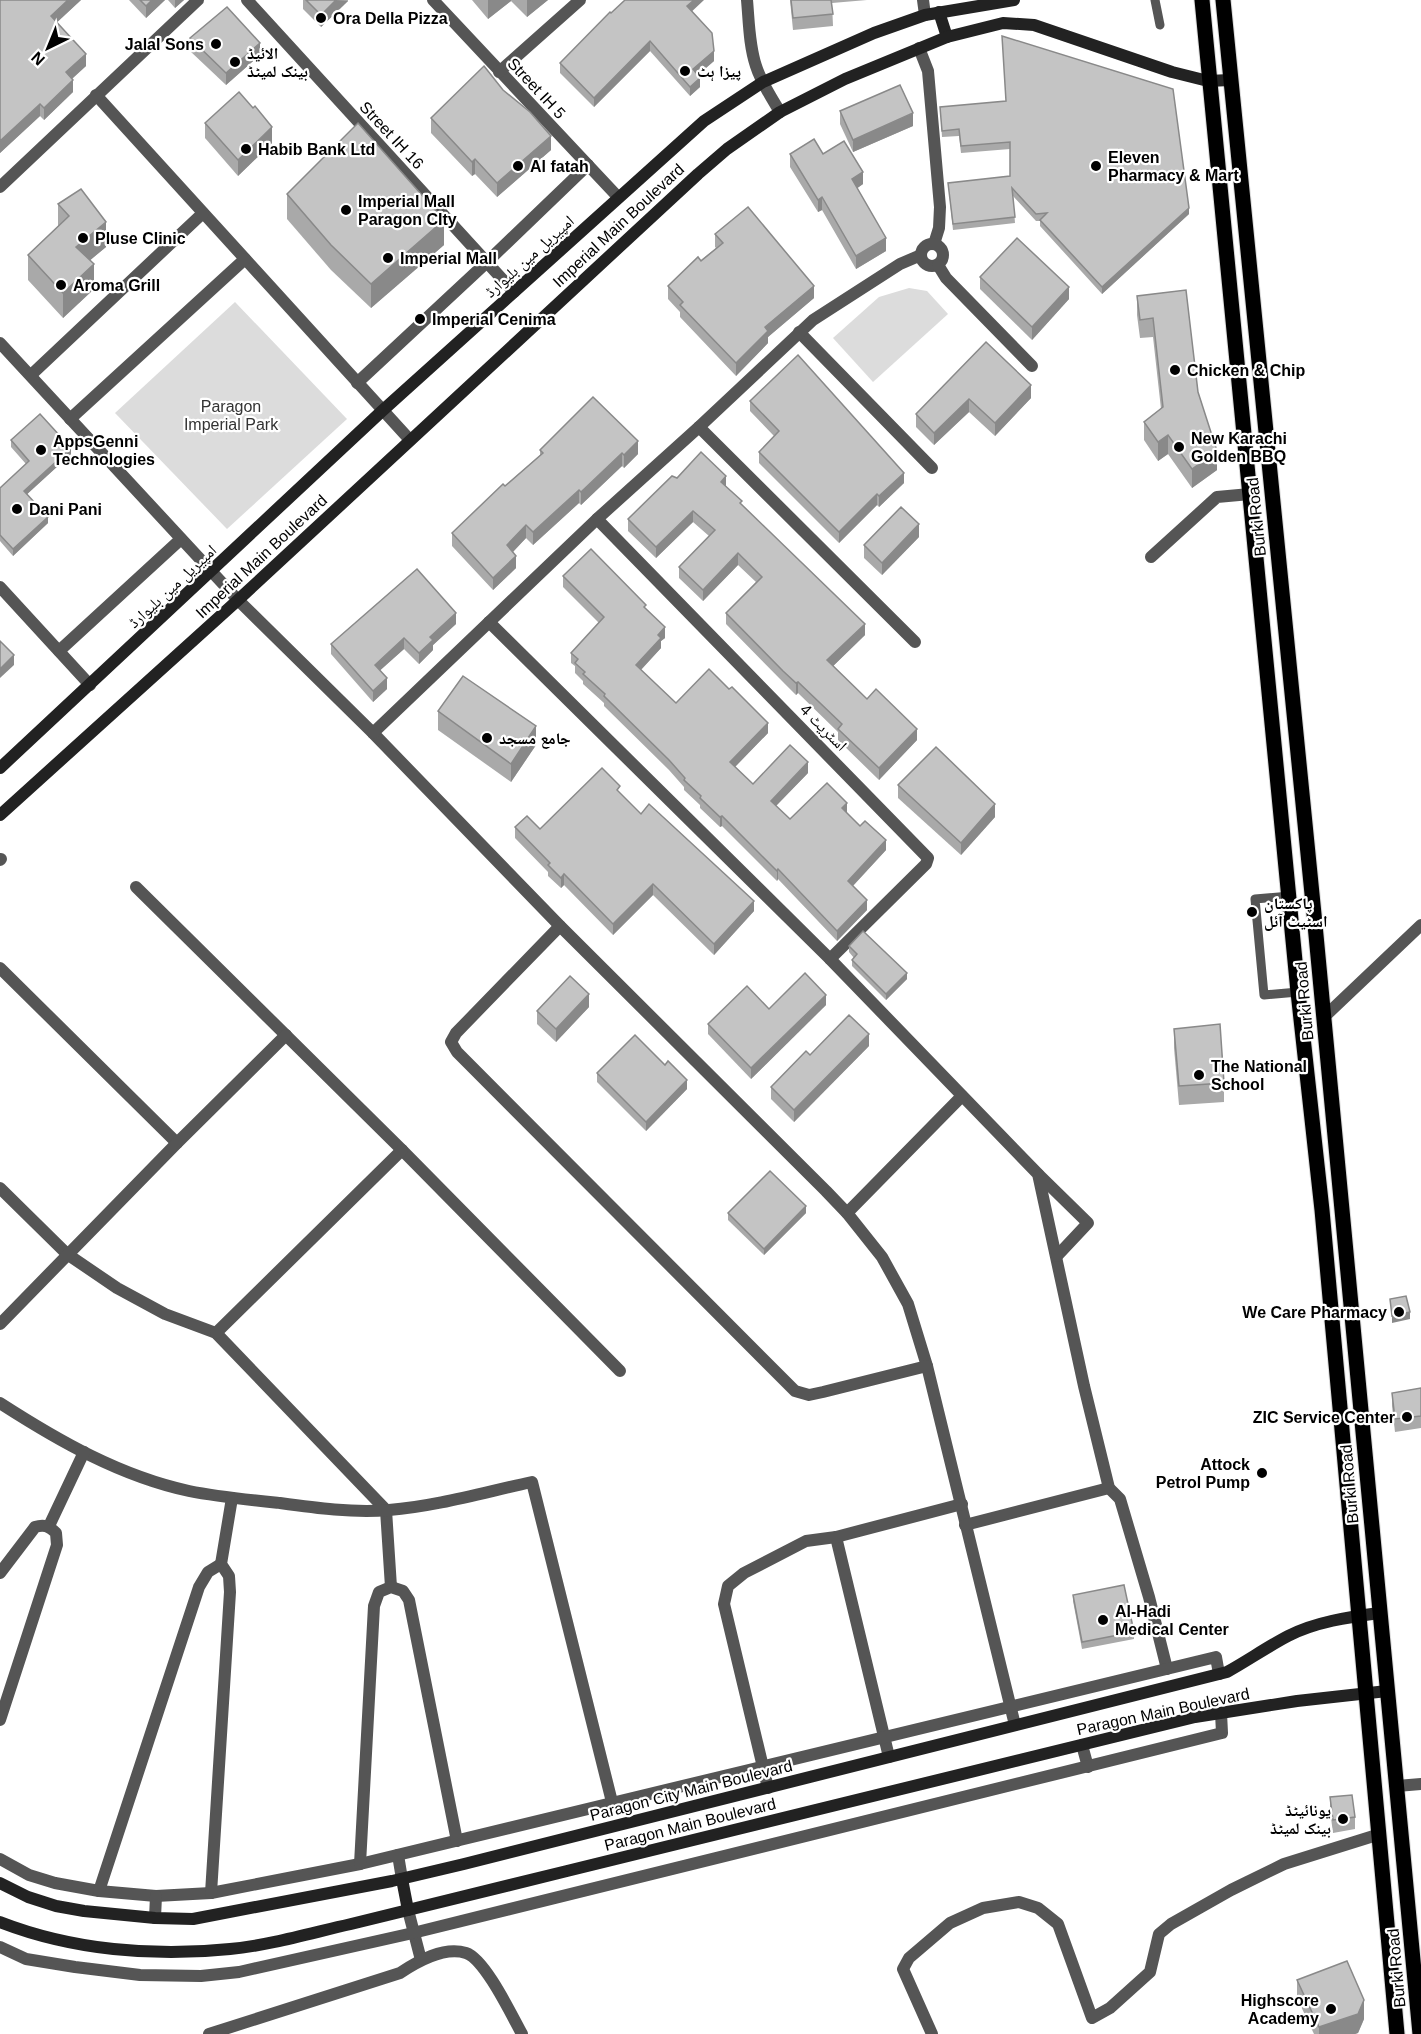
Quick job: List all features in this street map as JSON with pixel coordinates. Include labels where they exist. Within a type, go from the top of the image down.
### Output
[{"type":"main road","name":"Burki Road","points":[[1202,0],[1208,81],[1298,992],[1322,1210],[1397,2034]]},
{"type":"main road","name":"Burki Road","points":[[1223,0],[1379,1613],[1416,1942],[1420,2034]]},
{"type":"street","points":[[0,186],[198,0]]},
{"type":"street","name":"Street IH 16","points":[[247,0],[514,292]]},
{"type":"street","name":"Street IH 5","points":[[434,0],[618,197]]},
{"type":"street","points":[[499,72],[580,0]]},
{"type":"street","points":[[747,0],[750,40],[756,66],[780,112]]},
{"type":"street","points":[[923,0],[925,15]]},
{"type":"street","name":"امپیریل مین بلیوارڈ","points":[[0,768],[382,411],[704,121],[763,82],[874,33],[925,15],[1014,0]]},
{"type":"street","points":[[939,12],[947,37]]},
{"type":"street","name":"Imperial Main Boulevard","points":[[0,815],[238,600],[698,174],[727,149],[780,112],[845,79],[919,48],[947,37],[1003,24],[1034,24],[1172,72],[1208,81],[1230,80]]},
{"type":"street","points":[[919,48],[928,71],[939,196],[939,228],[934,244]]},
{"type":"street","points":[[96,95],[410,440]]},
{"type":"street","points":[[357,383],[588,165]]},
{"type":"street","points":[[31,375],[203,213]]},
{"type":"street","points":[[934,244],[943,253],[942,260],[938,265],[932,267],[926,265],[921,255],[923,248],[934,244]]},
{"type":"street","points":[[373,733],[597,519],[799,332],[813,320],[900,264],[921,255]]},
{"type":"street","points":[[70,419],[245,259]]},
{"type":"street","points":[[938,265],[946,278],[1032,366]]},
{"type":"street","points":[[799,332],[932,468]]},
{"type":"street","points":[[0,343],[238,600],[373,733],[560,926],[847,1213],[882,1257],[908,1304],[927,1366],[1015,1725]]},
{"type":"street","points":[[699,427],[915,642]]},
{"type":"street","points":[[1151,557],[1217,497],[1250,494]]},
{"type":"street","name":"اسٹریٹ 4","points":[[597,519],[928,858],[926,864],[830,959]]},
{"type":"street","points":[[59,651],[181,539]]},
{"type":"street","points":[[0,587],[90,685]]},
{"type":"street","points":[[489,622],[830,959],[1088,1223],[1057,1256]]},
{"type":"street","points":[[136,887],[402,1150],[620,1371]]},
{"type":"street","points":[[1323,1018],[1421,925]]},
{"type":"street","points":[[560,926],[456,1033],[451,1042],[457,1052],[795,1391],[809,1395],[927,1366]]},
{"type":"street","points":[[0,968],[177,1143]]},
{"type":"street","points":[[0,1324],[286,1035]]},
{"type":"street","points":[[847,1213],[962,1096]]},
{"type":"street","points":[[216,1333],[402,1150]]},
{"type":"street","points":[[1038,1174],[1084,1386],[1109,1488],[1120,1499],[1167,1668]]},
{"type":"street","points":[[0,1188],[67,1254],[117,1288],[165,1314],[216,1333],[386,1510],[391,1587]]},
{"type":"street","points":[[0,1403],[46,1433],[127,1472],[189,1491],[232,1498],[326,1509],[386,1510],[421,1506],[532,1482],[612,1802]]},
{"type":"street","points":[[49,1526],[84,1452]]},
{"type":"street","points":[[965,1524],[1109,1488]]},
{"type":"street","points":[[211,1893],[230,1592],[229,1576],[221,1564],[232,1498]]},
{"type":"street","points":[[768,1788],[724,1604],[728,1586],[744,1573],[806,1541],[836,1536],[962,1504]]},
{"type":"street","points":[[0,1573],[34,1527],[49,1526],[56,1533],[57,1545],[0,1720]]},
{"type":"street","points":[[836,1536],[889,1757]]},
{"type":"street","points":[[99,1892],[199,1587],[208,1572],[221,1564]]},
{"type":"street","points":[[360,1864],[374,1606],[379,1592],[391,1587],[403,1591],[409,1600],[457,1841]]},
{"type":"street","name":"Paragon City Main Boulevard","points":[[0,1883],[28,1897],[56,1906],[155,1918],[204,1917],[402,1879],[1227,1672],[1289,1636],[1312,1627],[1379,1613]]},
{"type":"street","points":[[0,1859],[29,1875],[99,1892],[156,1896],[211,1893],[399,1855],[1216,1657],[1219,1674]]},
{"type":"street","name":"Paragon Main Boulevard","points":[[0,1922],[31,1935],[99,1947],[163,1953],[230,1949],[261,1944],[1195,1718],[1297,1701],[1387,1691]]},
{"type":"street","points":[[0,1947],[26,1959],[140,1975],[201,1976],[269,1966],[413,1933],[1222,1734],[1221,1713]]},
{"type":"street","points":[[1082,1745],[1088,1767]]},
{"type":"street","points":[[1397,1786],[1421,1784]]},
{"type":"street","points":[[932,2034],[903,1969],[909,1958],[950,1923],[983,1908],[1019,1902],[1038,1908],[1058,1924],[1092,2018],[1110,2008],[1150,1972],[1159,1934],[1172,1924],[1231,1890],[1284,1864],[1380,1834]]},
{"type":"street","points":[[399,1855],[408,1910],[421,1960]]},
{"type":"street","points":[[155,1918],[156,1896]]},
{"type":"street","points":[[209,2034],[400,1973],[421,1960],[448,1952],[469,1954],[489,1976],[522,2034]]},
{"type":"lane","points":[[1155,0],[1160,25]]},
{"type":"lane","points":[[1290,896],[1255,899],[1264,994],[1298,992]]},
{"type":"green space","points":[[909,288],[927,291],[948,314],[873,382],[833,338],[879,297]]},
{"type":"green space","name":"Paragon Imperial Park","points":[[235,302],[347,419],[227,529],[115,413]]},
{"type":"building","points":[[0,0],[68,0],[51,16],[86,54],[66,72],[73,80],[44,108],[40,104],[0,141]]},
{"type":"building","points":[[140,0],[152,0],[146,6]]},
{"type":"building","points":[[306,0],[336,0],[321,15]]},
{"type":"building","points":[[625,0],[694,0],[687,6],[712,33],[714,51],[693,69],[700,78],[690,87],[650,41],[594,98],[560,63],[610,12]]},
{"type":"building","points":[[791,0],[831,0],[833,14],[793,18]]},
{"type":"building","points":[[227,7],[260,43],[226,73],[190,38]]},
{"type":"building","name":"Eleven Pharmacy & Mart","points":[[1002,36],[1173,89],[1189,208],[1102,287],[1040,220],[1047,213],[1036,214],[1012,188],[1015,217],[953,224],[948,183],[1010,176],[1010,142],[961,146],[959,129],[942,131],[940,107],[1006,101]]},
{"type":"building","points":[[484,66],[503,90],[530,112],[551,136],[497,183],[475,159],[472,162],[431,118]]},
{"type":"building","points":[[900,85],[913,113],[853,140],[840,111]]},
{"type":"building","points":[[239,92],[253,108],[255,106],[272,127],[238,160],[205,123]]},
{"type":"building","points":[[358,123],[444,220],[371,284],[331,245],[287,194]]},
{"type":"building","points":[[814,139],[823,154],[844,141],[863,172],[852,179],[886,238],[856,256],[822,197],[818,200],[790,154]]},
{"type":"building","points":[[81,189],[106,222],[76,247],[94,264],[63,293],[28,255],[69,216],[58,204]]},
{"type":"building","points":[[748,207],[814,286],[765,327],[768,331],[736,363],[680,305],[683,302],[668,286],[698,257],[701,261],[723,243],[715,234]]},
{"type":"building","points":[[1017,238],[1069,287],[1032,327],[980,277]]},
{"type":"building","points":[[1186,290],[1198,392],[1217,451],[1192,469],[1168,435],[1158,442],[1144,422],[1163,407],[1153,318],[1140,320],[1137,296]]},
{"type":"building","points":[[986,342],[1031,385],[995,423],[969,399],[934,433],[916,414]]},
{"type":"building","points":[[798,355],[904,473],[879,496],[877,494],[839,532],[759,452],[779,431],[750,401]]},
{"type":"building","points":[[593,397],[638,441],[533,532],[526,525],[507,545],[516,556],[493,578],[452,533],[503,484],[505,486],[543,453],[540,450]]},
{"type":"building","points":[[40,414],[71,448],[24,491],[48,517],[13,549],[0,535],[0,488],[29,461],[11,440]]},
{"type":"building","points":[[701,452],[726,476],[721,482],[742,501],[740,503],[865,624],[827,660],[867,699],[876,689],[917,729],[879,768],[838,729],[842,724],[798,682],[796,683],[783,671],[726,613],[762,577],[738,553],[703,590],[679,567],[715,530],[693,511],[656,547],[628,519],[672,476],[677,478]]},
{"type":"building","points":[[901,507],[919,524],[882,563],[864,545]]},
{"type":"building","points":[[591,549],[665,627],[658,635],[661,638],[636,665],[676,703],[709,669],[729,689],[732,687],[768,723],[730,762],[753,784],[790,745],[808,762],[771,801],[790,819],[827,783],[847,803],[842,808],[860,826],[865,821],[886,840],[848,881],[867,900],[837,931],[778,869],[777,871],[722,816],[720,817],[700,798],[701,796],[684,780],[685,778],[669,760],[604,696],[605,694],[583,674],[585,672],[575,663],[578,659],[571,653],[604,617],[563,576]]},
{"type":"building","points":[[417,569],[456,613],[430,637],[433,640],[419,653],[404,638],[375,665],[387,678],[373,691],[331,644]]},
{"type":"building","points":[[0,641],[14,655],[0,669]]},
{"type":"building","points":[[463,676],[536,726],[511,764],[438,711]]},
{"type":"building","points":[[936,747],[995,804],[961,843],[898,785]]},
{"type":"building","points":[[602,768],[620,786],[617,790],[641,814],[649,804],[754,901],[714,944],[653,884],[613,924],[564,874],[561,878],[548,865],[550,863],[515,827],[527,816],[540,829]]},
{"type":"building","points":[[863,931],[907,973],[886,994],[852,960],[857,954],[849,946]]},
{"type":"building","points":[[805,973],[826,995],[751,1068],[708,1024],[747,986],[769,1009]]},
{"type":"building","points":[[570,976],[589,994],[556,1029],[537,1011]]},
{"type":"building","points":[[849,1015],[869,1034],[794,1110],[771,1087],[806,1051],[810,1055]]},
{"type":"building","name":"The National School","points":[[1220,1024],[1224,1083],[1179,1086],[1174,1029]]},
{"type":"building","points":[[635,1035],[665,1065],[668,1061],[687,1080],[646,1122],[597,1073]]},
{"type":"building","points":[[770,1171],[806,1206],[764,1249],[728,1213]]},
{"type":"building","points":[[1406,1296],[1410,1312],[1392,1316],[1390,1299]]},
{"type":"building","points":[[1421,1388],[1421,1416],[1395,1419],[1392,1393]]},
{"type":"building","name":"Al-Hadi Medical Center","points":[[1124,1585],[1134,1632],[1082,1642],[1073,1595]]},
{"type":"building","points":[[1352,1795],[1355,1817],[1333,1820],[1330,1797]]},
{"type":"building","points":[[1347,1961],[1364,2000],[1358,2014],[1319,2027],[1297,1980]]},
{"type":"place","name":"Ora Della Pizza","points":[[321,18]]},
{"type":"place","name":"Jalal Sons","points":[[216,44]]},
{"type":"place","name":"الائیڈ بینک لمیٹڈ","points":[[235,62]]},
{"type":"place","name":"پیزا ہٹ","points":[[685,71]]},
{"type":"place","name":"Habib Bank Ltd","points":[[246,149]]},
{"type":"place","name":"Al fatah","points":[[518,166]]},
{"type":"place","name":"Eleven Pharmacy & Mart","points":[[1096,166]]},
{"type":"place","name":"Imperial Mall Paragon CIty","points":[[346,210]]},
{"type":"place","name":"Pluse Clinic","points":[[83,238]]},
{"type":"place","name":"Imperial Mall","points":[[388,258]]},
{"type":"place","name":"Aroma Grill","points":[[61,285]]},
{"type":"place","name":"Imperial Cenima","points":[[420,319]]},
{"type":"place","name":"Chicken & Chip","points":[[1175,370]]},
{"type":"place","name":"New Karachi Golden BBQ","points":[[1179,447]]},
{"type":"place","name":"AppsGenni Technologies","points":[[41,450]]},
{"type":"place","name":"Dani Pani","points":[[17,509]]},
{"type":"place","name":"جامع مسجد","points":[[487,738]]},
{"type":"place","name":"پاکستان اسٹیٹ آئل","points":[[1252,912]]},
{"type":"place","name":"The National School","points":[[1199,1075]]},
{"type":"place","name":"We Care Pharmacy","points":[[1399,1312]]},
{"type":"place","name":"ZIC Service Center","points":[[1407,1417]]},
{"type":"place","name":"Attock Petrol Pump","points":[[1262,1473]]},
{"type":"place","name":"Al-Hadi Medical Center","points":[[1103,1620]]},
{"type":"place","name":"یونائیٹڈ بینک لمیٹڈ","points":[[1343,1819]]},
{"type":"place","name":"Highscore Academy","points":[[1331,2009]]}]
